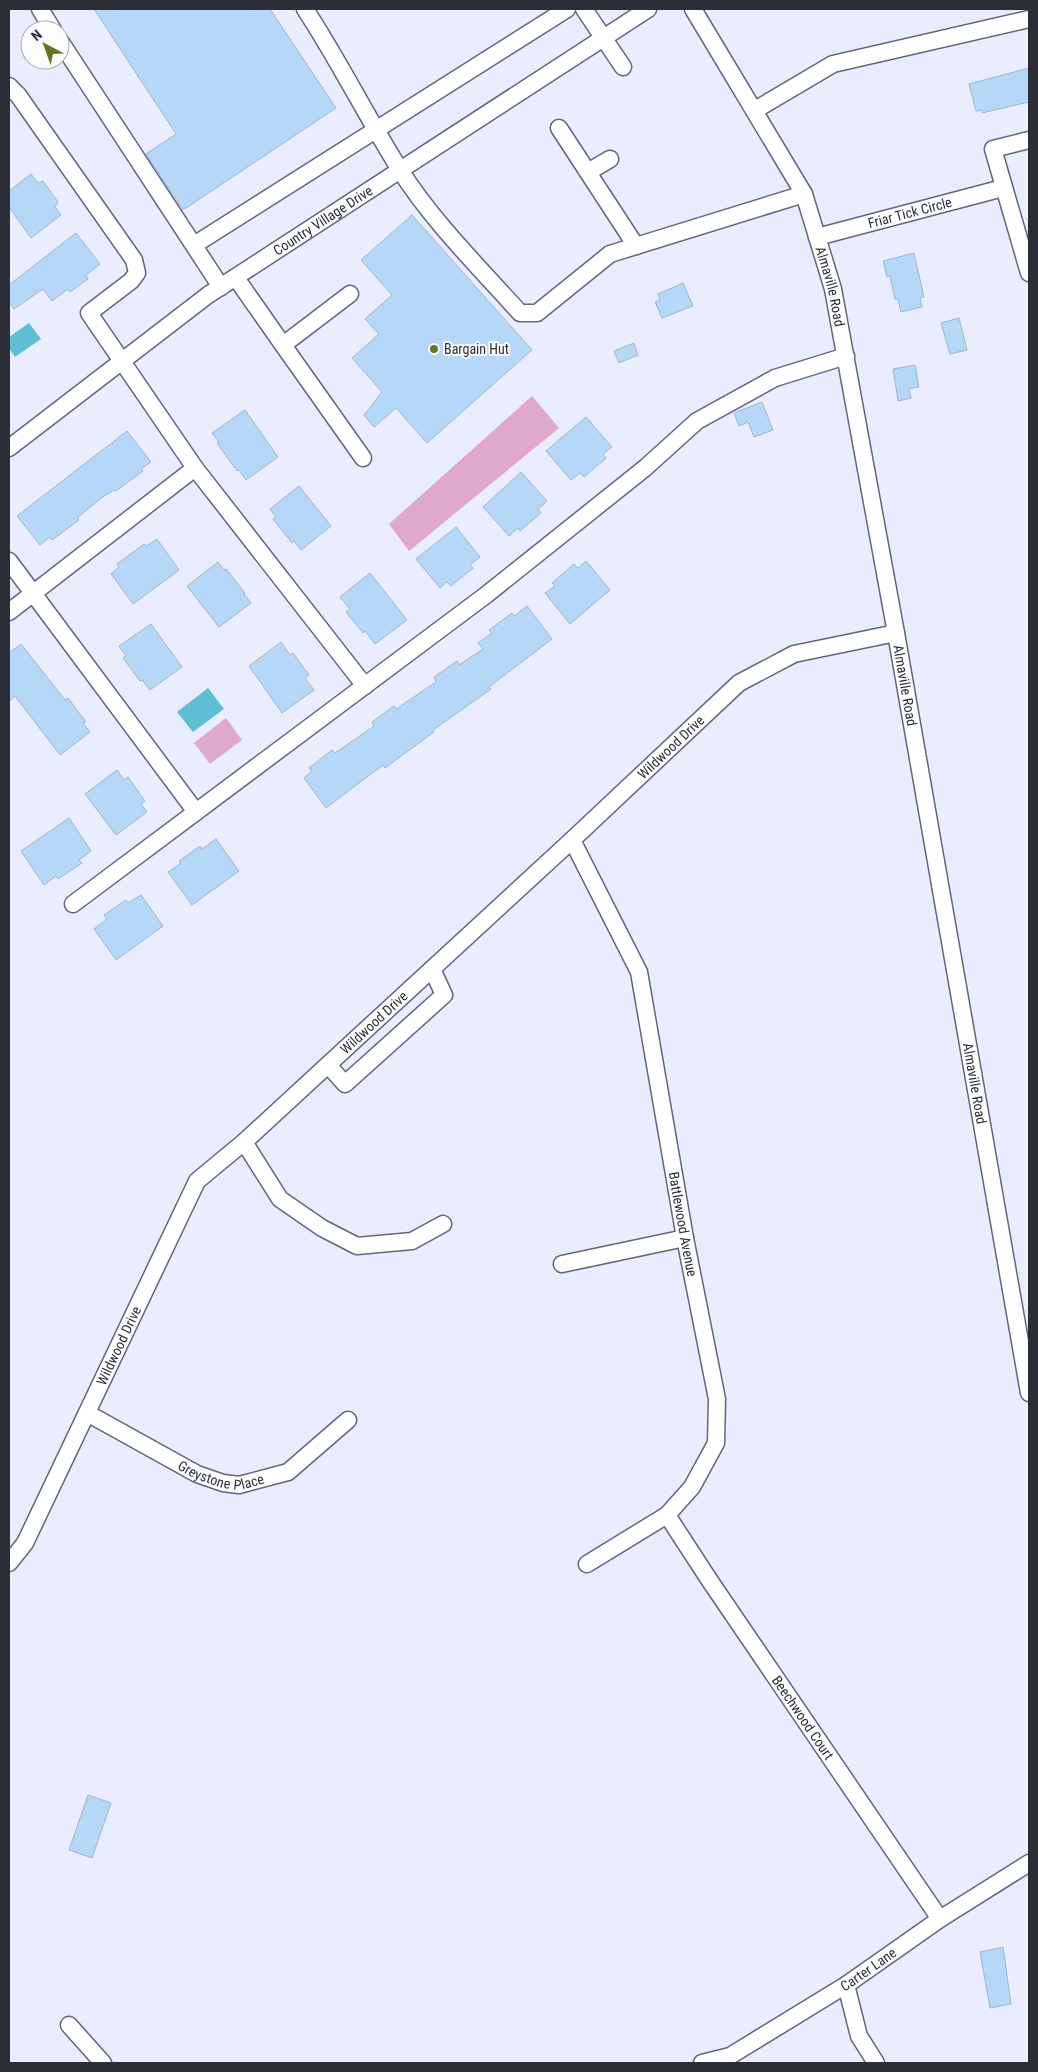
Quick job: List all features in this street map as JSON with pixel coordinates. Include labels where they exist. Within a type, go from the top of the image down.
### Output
[{"type":"street","points":[[40,9],[47,20]]},
{"type":"street","points":[[305,9],[328,45],[400,170],[430,212],[520,313],[537,313],[610,254],[804,194]]},
{"type":"street","points":[[194,245],[567,9]]},
{"type":"street","points":[[584,9],[623,68]]},
{"type":"street","name":"Country Village Drive","points":[[9,448],[222,287],[648,9]]},
{"type":"street","name":"Almaville Road","points":[[692,9],[755,110],[804,194],[833,289],[896,633],[1029,1393]]},
{"type":"street","points":[[755,110],[833,64],[1029,20]]},
{"type":"street","points":[[70,56],[222,287]]},
{"type":"street","points":[[9,86],[18,94],[134,260],[137,272],[131,281],[89,313],[195,468],[365,686]]},
{"type":"street","points":[[559,128],[636,246]]},
{"type":"street","points":[[1029,140],[993,149],[1029,273]]},
{"type":"street","points":[[588,172],[610,159]]},
{"type":"street","name":"Friar Tick Circle","points":[[817,237],[1003,188]]},
{"type":"street","points":[[236,278],[363,458]]},
{"type":"street","points":[[284,345],[350,294]]},
{"type":"street","points":[[73,904],[494,589],[645,468],[697,420],[775,378],[846,356]]},
{"type":"street","points":[[9,612],[195,468]]},
{"type":"street","points":[[9,561],[196,812]]},
{"type":"street","name":"Wildwood Drive","points":[[9,1563],[25,1542],[197,1181],[244,1142],[328,1065],[739,683],[794,654],[896,633]]},
{"type":"street","name":"Battlewood Avenue","points":[[572,840],[640,972],[686,1238],[717,1399],[716,1443],[692,1487],[667,1515],[587,1564]]},
{"type":"street","points":[[328,1065],[345,1084],[444,995],[432,969]]},
{"type":"street","points":[[244,1142],[280,1199],[322,1228],[357,1246],[412,1241],[442,1224]]},
{"type":"street","points":[[562,1264],[686,1238]]},
{"type":"street","name":"Greystone Place","points":[[87,1413],[197,1474],[223,1483],[239,1485],[288,1472],[348,1420]]},
{"type":"street","name":"Beechwood Court","points":[[667,1515],[940,1919]]},
{"type":"street","name":"Carter Lane","points":[[702,2063],[730,2056],[846,1985],[940,1919],[1029,1863]]},
{"type":"street","points":[[846,1985],[859,2036],[876,2063]]},
{"type":"street","points":[[69,2025],[103,2063]]},
{"type":"shaded area","points":[[532,396],[559,428],[409,551],[389,524]]},
{"type":"shaded area","points":[[226,718],[242,740],[210,764],[194,743]]},
{"type":"water","points":[[29,323],[41,339],[15,357],[9,348],[9,337]]},
{"type":"water","points":[[208,688],[224,709],[193,732],[177,712]]},
{"type":"building","points":[[94,9],[270,9],[336,108],[183,210],[146,154],[176,134]]},
{"type":"building","points":[[1029,68],[1029,102],[982,113],[982,110],[976,111],[969,84]]},
{"type":"building","points":[[31,174],[38,183],[43,181],[58,202],[55,207],[61,215],[31,238],[9,207],[9,191]]},
{"type":"building","points":[[412,215],[532,350],[427,443],[396,408],[374,427],[364,415],[382,392],[352,358],[379,334],[365,319],[392,295],[361,260]]},
{"type":"building","points":[[76,233],[100,264],[86,275],[88,279],[70,292],[68,289],[52,301],[43,289],[14,309],[9,302],[9,285]]},
{"type":"building","points":[[914,253],[924,297],[920,298],[922,307],[901,312],[898,299],[895,299],[890,276],[887,277],[883,261]]},
{"type":"building","points":[[683,283],[693,306],[662,318],[655,302],[660,300],[658,294]]},
{"type":"building","points":[[959,318],[967,350],[950,354],[941,323]]},
{"type":"building","points":[[634,343],[638,355],[619,363],[614,351]]},
{"type":"building","points":[[915,365],[919,387],[909,389],[911,398],[898,401],[893,369]]},
{"type":"building","points":[[762,402],[773,430],[754,437],[748,422],[739,426],[734,413]]},
{"type":"building","points":[[245,410],[278,457],[246,480],[239,470],[237,471],[212,433]]},
{"type":"building","points":[[586,417],[612,447],[603,454],[606,458],[584,477],[580,473],[571,480],[546,451]]},
{"type":"building","points":[[127,431],[151,462],[141,469],[143,471],[116,491],[114,490],[104,496],[77,518],[79,520],[52,540],[50,537],[40,545],[17,516]]},
{"type":"building","points":[[521,472],[547,501],[538,509],[541,513],[520,531],[518,528],[509,536],[483,507]]},
{"type":"building","points":[[299,486],[331,526],[301,550],[294,541],[292,543],[273,519],[276,517],[270,509]]},
{"type":"building","points":[[456,527],[480,557],[470,565],[473,568],[451,586],[447,582],[440,588],[416,559]]},
{"type":"building","points":[[157,539],[179,570],[133,604],[111,574],[119,567],[117,564],[144,544],[146,546]]},
{"type":"building","points":[[586,561],[610,590],[570,624],[545,593],[555,586],[552,583],[574,564],[578,568]]},
{"type":"building","points":[[218,562],[224,570],[226,569],[251,603],[219,627],[187,586]]},
{"type":"building","points":[[370,573],[407,620],[375,644],[365,631],[363,633],[346,612],[350,609],[340,597]]},
{"type":"building","points":[[527,606],[552,639],[489,687],[491,689],[433,730],[434,732],[385,768],[383,765],[326,808],[304,778],[312,771],[309,768],[332,750],[335,753],[374,726],[372,722],[394,706],[396,709],[436,682],[434,677],[457,661],[459,665],[483,649],[478,643],[492,633],[489,630],[512,613],[514,616]]},
{"type":"building","points":[[151,624],[182,667],[150,690],[142,680],[140,681],[123,658],[126,656],[119,646]]},
{"type":"building","points":[[281,642],[290,655],[293,653],[309,675],[305,678],[314,690],[282,713],[249,666]]},
{"type":"building","points":[[21,644],[65,700],[68,698],[86,722],[83,723],[90,732],[60,755],[15,696],[9,702],[9,653]]},
{"type":"building","points":[[117,770],[124,780],[128,777],[145,801],[141,804],[147,812],[116,835],[85,794]]},
{"type":"building","points":[[69,818],[91,851],[79,860],[82,863],[58,879],[56,876],[44,885],[21,851]]},
{"type":"building","points":[[216,839],[239,871],[192,905],[168,872],[181,863],[179,861],[200,846],[202,849]]},
{"type":"building","points":[[141,895],[163,926],[116,960],[94,929],[107,919],[104,915],[126,900],[128,903]]},
{"type":"building","points":[[88,1795],[111,1803],[92,1858],[69,1850]]},
{"type":"building","points":[[1003,1947],[1011,2004],[990,2008],[980,1952]]},
{"type":"place","name":"Bargain Hut","points":[[434,349]]}]
